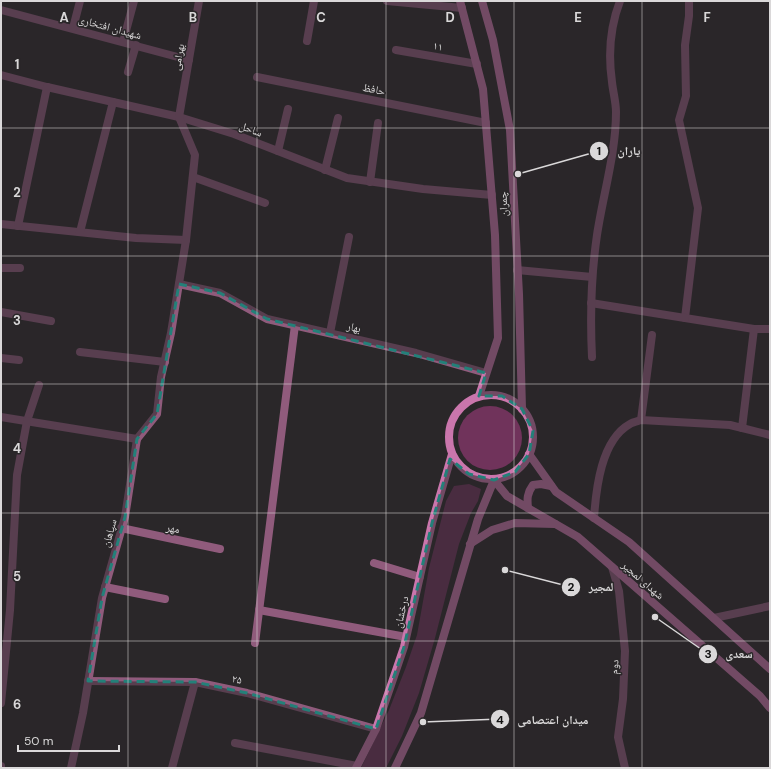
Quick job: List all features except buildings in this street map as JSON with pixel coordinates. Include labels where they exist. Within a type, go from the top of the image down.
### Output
[{"type":"main road","name":"چمران","points":[[482,1],[493,40],[510,130],[522,409]]},
{"type":"main road","name":"چمران","points":[[461,4],[483,89],[495,235],[498,338],[479,396]]},
{"type":"main road","points":[[479,396],[502,396],[513,401],[522,409],[529,419],[533,431],[533,443],[524,464],[515,472],[494,480],[481,479],[469,474],[459,466],[452,454],[448,441],[450,426],[456,413],[466,403],[479,396]]},
{"type":"main road","name":"درخشان","points":[[356,767],[376,729],[406,637],[432,523],[452,454]]},
{"type":"main road","name":"شهدای لمجیر","points":[[529,454],[556,492],[629,542],[770,669]]},
{"type":"main road","points":[[395,768],[421,713],[470,544],[478,519],[494,480]]},
{"type":"main road","name":"شهدای لمجیر","points":[[494,480],[508,496],[578,537],[760,696],[770,708]]},
{"type":"main road","points":[[528,508],[527,497],[533,485],[541,484],[551,486]]},
{"type":"main road","points":[[470,544],[492,530],[515,523],[556,524]]},
{"type":"street","points":[[73,28],[80,1]]},
{"type":"street","points":[[123,42],[134,1]]},
{"type":"street","name":"بهرامی","points":[[179,118],[199,1]]},
{"type":"street","points":[[307,41],[314,1]]},
{"type":"street","points":[[387,1],[461,4]]},
{"type":"street","points":[[592,357],[592,277],[614,133],[616,111],[610,52],[614,17],[620,1]]},
{"type":"street","points":[[686,318],[698,208],[679,120],[686,96],[685,45],[689,16],[689,1]]},
{"type":"street","name":"شهیدان افتخاری","points":[[1,10],[189,60]]},
{"type":"street","points":[[128,72],[136,45]]},
{"type":"street","name":"۱۱","points":[[396,50],[477,64]]},
{"type":"street","name":"ساحل","points":[[1,75],[179,118],[234,134],[347,178],[423,189],[492,195]]},
{"type":"street","name":"حافظ","points":[[257,77],[486,123]]},
{"type":"street","points":[[18,226],[47,87]]},
{"type":"street","points":[[80,232],[113,102]]},
{"type":"street","points":[[278,151],[288,109]]},
{"type":"street","points":[[1,417],[137,439],[157,414],[164,362],[186,240],[195,155],[179,118]]},
{"type":"street","points":[[325,170],[338,118]]},
{"type":"street","points":[[370,182],[378,123]]},
{"type":"street","points":[[193,178],[265,203]]},
{"type":"street","points":[[1,224],[136,238],[186,240]]},
{"type":"street","points":[[330,333],[349,237]]},
{"type":"street","points":[[1,268],[20,268]]},
{"type":"street","points":[[517,270],[592,277]]},
{"type":"street","name":"بهار","points":[[179,284],[220,293],[267,319],[416,353],[486,373]]},
{"type":"street","points":[[591,303],[754,329],[770,329]]},
{"type":"street","points":[[1,312],[51,321]]},
{"type":"street","points":[[255,643],[295,325]]},
{"type":"street","points":[[742,428],[754,329]]},
{"type":"street","points":[[641,420],[652,335]]},
{"type":"street","points":[[80,352],[164,362]]},
{"type":"street","points":[[1,358],[19,360]]},
{"type":"street","points":[[1,703],[10,610],[17,475],[28,421],[39,386]]},
{"type":"street","points":[[594,518],[595,498],[602,466],[616,436],[630,424],[641,420],[730,425],[770,435]]},
{"type":"street","name":"سپاهان","points":[[71,768],[102,598],[125,517],[137,439]]},
{"type":"street","name":"مهر","points":[[122,528],[220,549]]},
{"type":"street","points":[[374,563],[420,578]]},
{"type":"street","name":"دوم","points":[[612,567],[619,591],[625,651],[623,699],[618,737],[625,768]]},
{"type":"street","points":[[105,587],[165,599]]},
{"type":"street","points":[[714,618],[770,606]]},
{"type":"street","points":[[259,610],[406,637]]},
{"type":"street","name":"۲۵","points":[[88,681],[195,682],[247,693],[376,729]]},
{"type":"street","points":[[172,768],[195,682]]},
{"type":"street","points":[[235,743],[356,767]]},
{"type":"highlighted area","points":[[179,284],[220,293],[267,319],[486,373],[479,396],[502,396],[522,409],[533,431],[529,454],[515,472],[494,480],[469,474],[450,459],[432,523],[404,647],[376,729],[247,693],[195,682],[88,681],[102,598],[125,517],[137,439],[157,414]]},
{"type":"shaded area","points":[[490,406],[502,409],[513,415],[519,426],[522,438],[519,450],[513,461],[502,467],[490,470],[478,467],[467,461],[461,450],[458,438],[461,426],[467,415],[478,409]]},
{"type":"shaded area","points":[[469,484],[481,489],[478,501],[471,513],[459,544],[419,693],[402,736],[386,768],[361,768],[389,710],[417,635],[429,568],[446,501],[454,486]]},
{"type":"place","name":"یاران","points":[[518,174]]},
{"type":"place","name":"لمجیر","points":[[505,570]]},
{"type":"place","name":"سعدی","points":[[655,617]]},
{"type":"place","name":"میدان اعتصامی","points":[[423,722]]}]
